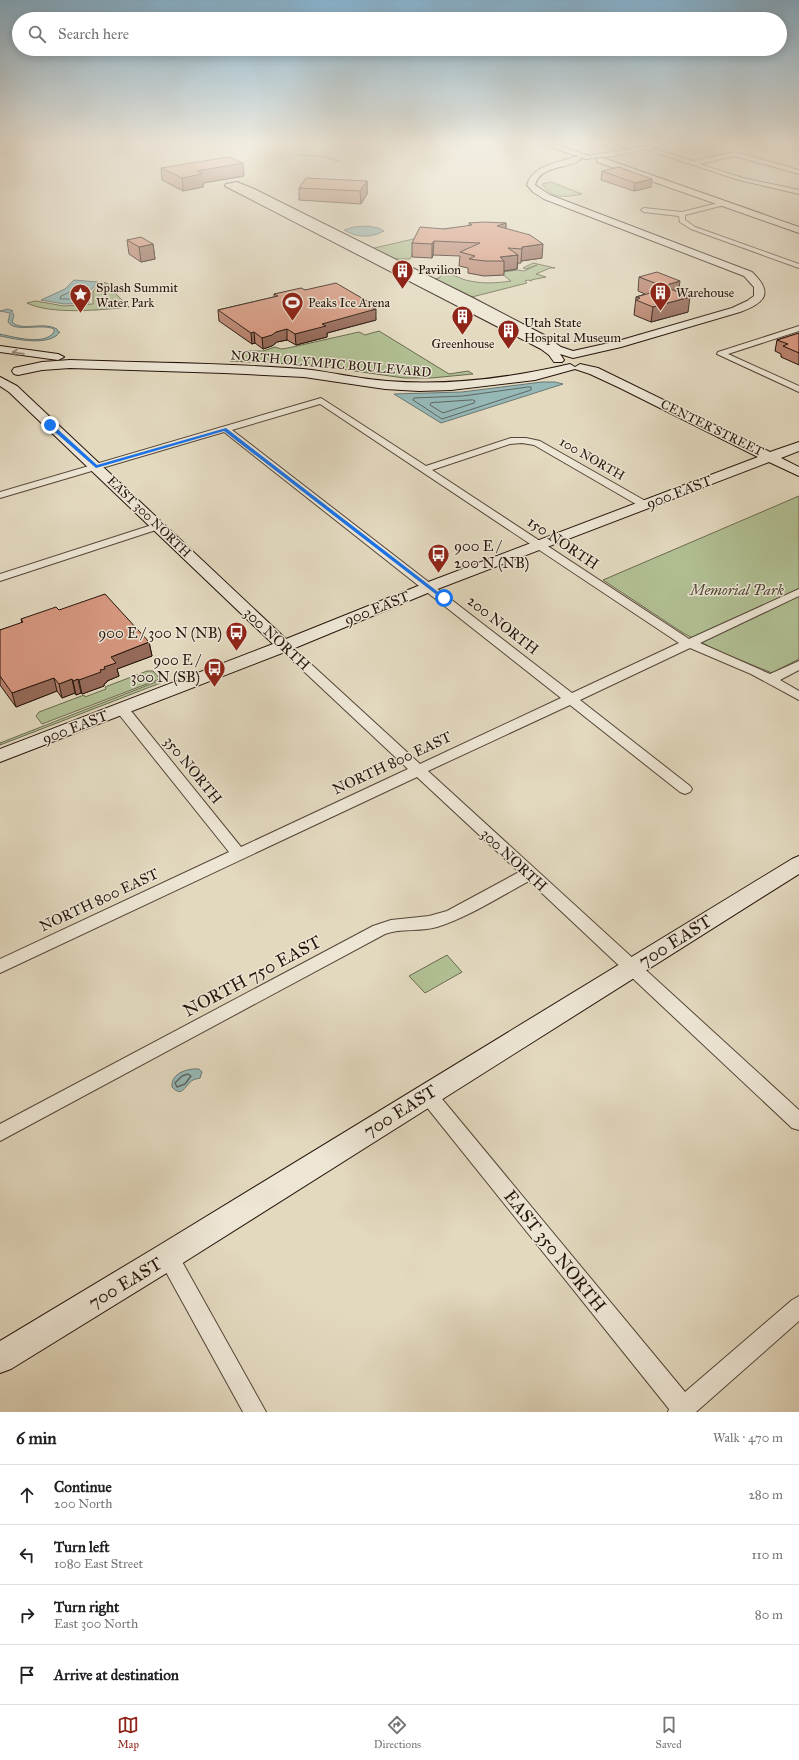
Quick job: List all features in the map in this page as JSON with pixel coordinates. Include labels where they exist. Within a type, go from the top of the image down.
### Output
[{"type":"street","points":[[275,207],[519,330],[549,350],[562,366],[582,365],[598,354],[621,344],[748,306],[757,300],[761,294],[761,289],[757,282],[748,274],[574,207]]},
{"type":"street","points":[[644,210],[682,214],[710,207]]},
{"type":"street","points":[[731,207],[799,230]]},
{"type":"street","points":[[682,214],[682,221],[692,228],[799,266]]},
{"type":"street","points":[[799,328],[721,354],[799,389]]},
{"type":"street","points":[[519,330],[543,338],[557,349],[583,357],[582,365]]},
{"type":"street","name":"NORTH OLYMPIC BOULEVARD","points":[[13,368],[64,358],[292,366],[385,379],[424,382],[527,372],[549,368],[561,357],[621,344]]},
{"type":"street","points":[[0,349],[64,358]]},
{"type":"street","name":"NORTH OLYMPIC BOULEVARD","points":[[13,368],[70,364],[239,369],[304,373],[385,385],[419,387],[451,386],[528,377],[582,365]]},
{"type":"street","name":"CENTER STREET","points":[[582,365],[594,372],[624,384],[799,472]]},
{"type":"street","points":[[0,377],[13,368]]},
{"type":"street","points":[[13,368],[11,382],[13,389]]},
{"type":"street","name":"EAST 300 NORTH","points":[[0,381],[13,389],[231,596]]},
{"type":"street","name":"150 NORTH","points":[[224,429],[321,401],[676,637],[771,679],[799,696]]},
{"type":"street","points":[[0,495],[224,429]]},
{"type":"street","name":"200 NORTH","points":[[224,429],[429,587],[685,789]]},
{"type":"street","name":"100 NORTH","points":[[424,470],[507,442],[525,440],[537,443],[645,505]]},
{"type":"street","name":"900 EAST","points":[[0,756],[284,646],[429,587],[799,446]]},
{"type":"street","points":[[0,578],[158,526]]},
{"type":"street","name":"NORTH 800 EAST","points":[[0,966],[238,853],[572,699],[799,592]]},
{"type":"street","name":"300 NORTH","points":[[231,596],[529,874],[799,1122]]},
{"type":"street","points":[[771,679],[799,665]]},
{"type":"street","name":"350 NORTH","points":[[122,709],[238,853]]},
{"type":"street","name":"700 EAST","points":[[0,1358],[168,1256],[799,864]]},
{"type":"street","name":"NORTH 750 EAST","points":[[0,1133],[379,930],[402,923],[426,923],[441,920],[529,874]]},
{"type":"street","name":"EAST 350 NORTH","points":[[427,1094],[681,1410]]},
{"type":"street","points":[[168,1256],[255,1412]]},
{"type":"street","points":[[681,1410],[799,1307]]},
{"type":"green space","points":[[422,237],[417,243],[410,259],[390,259],[370,249]]},
{"type":"green space","points":[[533,263],[555,268],[550,268],[536,274],[546,277],[531,280],[532,281],[528,280],[525,281],[527,283],[468,298],[433,279],[439,278],[443,273],[446,273],[475,282],[490,283],[511,281],[502,274],[503,272],[518,270],[524,271],[537,265],[526,269],[523,268]]},
{"type":"green space","points":[[101,282],[107,283],[118,292],[114,292],[129,307],[77,311],[49,309],[37,307],[27,303],[36,301],[64,306],[93,304],[93,291]]},
{"type":"green space","points":[[379,331],[449,374],[468,371],[473,374],[431,378],[404,378],[313,365],[230,361],[248,351],[263,351],[275,347],[281,349],[288,348],[359,332],[365,335]]},
{"type":"green space","name":"Memorial Park","points":[[799,496],[799,659],[772,673],[716,650],[683,633],[603,580]]},
{"type":"green space","points":[[147,671],[153,671],[160,679],[42,724],[36,716],[39,712],[84,695],[85,697],[106,689],[105,687]]},
{"type":"green space","points":[[161,680],[163,682],[0,745],[0,743]]},
{"type":"green space","points":[[447,955],[462,972],[425,993],[409,976]]},
{"type":"water","points":[[368,226],[384,231],[369,236],[359,236],[344,230],[354,227]]},
{"type":"water","points":[[74,280],[98,282],[90,291],[89,303],[64,304],[41,300],[65,289]]},
{"type":"water","points":[[8,309],[13,311],[11,311],[14,315],[12,322],[16,325],[46,326],[57,329],[58,332],[60,332],[55,337],[40,341],[0,336],[0,334],[37,340],[44,339],[54,332],[54,329],[49,327],[16,327],[11,325],[8,322],[10,313],[0,311]]},
{"type":"water","points":[[542,382],[555,382],[563,384],[441,423],[394,394],[462,392]]},
{"type":"water","points":[[193,1069],[199,1069],[202,1072],[200,1078],[190,1082],[184,1090],[179,1092],[172,1087],[173,1079],[178,1074]]},
{"type":"building","points":[[469,223],[506,223],[497,226],[530,235],[543,244],[522,247],[522,249],[508,248],[518,255],[500,257],[504,261],[485,261],[469,259],[475,256],[460,252],[480,243],[434,241],[432,244],[412,243],[420,227],[444,229],[472,225]]},
{"type":"building","points":[[141,237],[153,244],[139,247],[127,240]]},
{"type":"building","points":[[657,272],[680,281],[663,286],[639,277]]},
{"type":"building","name":"Peaks Ice Arena","points":[[336,283],[372,304],[368,305],[376,309],[322,324],[326,326],[295,334],[287,329],[262,338],[254,332],[251,333],[218,310],[278,296],[274,294],[301,288],[305,290]]},
{"type":"building","points":[[668,288],[690,297],[653,307],[636,300],[640,298],[636,297]]},
{"type":"building","points":[[799,333],[799,353],[783,346],[788,344],[777,340]]},
{"type":"building","points":[[105,594],[149,642],[111,657],[116,663],[104,667],[105,669],[100,670],[101,672],[79,680],[73,681],[72,679],[59,684],[54,678],[12,693],[0,676],[0,630],[23,622],[21,619],[56,607],[59,610]]},
{"type":"place","name":"Pavilion","points":[[403,290]]},
{"type":"place","name":"Warehouse","points":[[660,312]]},
{"type":"place","name":"Splash Summit Water Park","points":[[80,314]]},
{"type":"place","name":"Peaks Ice Arena","points":[[293,322]]},
{"type":"place","name":"Greenhouse","points":[[463,336]]},
{"type":"place","name":"Utah State Hospital Museum","points":[[508,350]]},
{"type":"place","name":"900 E / 200 N (NB)","points":[[438,574]]},
{"type":"place","name":"900 E / 300 N (NB)","points":[[237,652]]},
{"type":"place","name":"900 E / 300 N (SB)","points":[[215,688]]},
{"type":"route","points":[[50,425],[96,467],[224,429],[444,598]]}]
